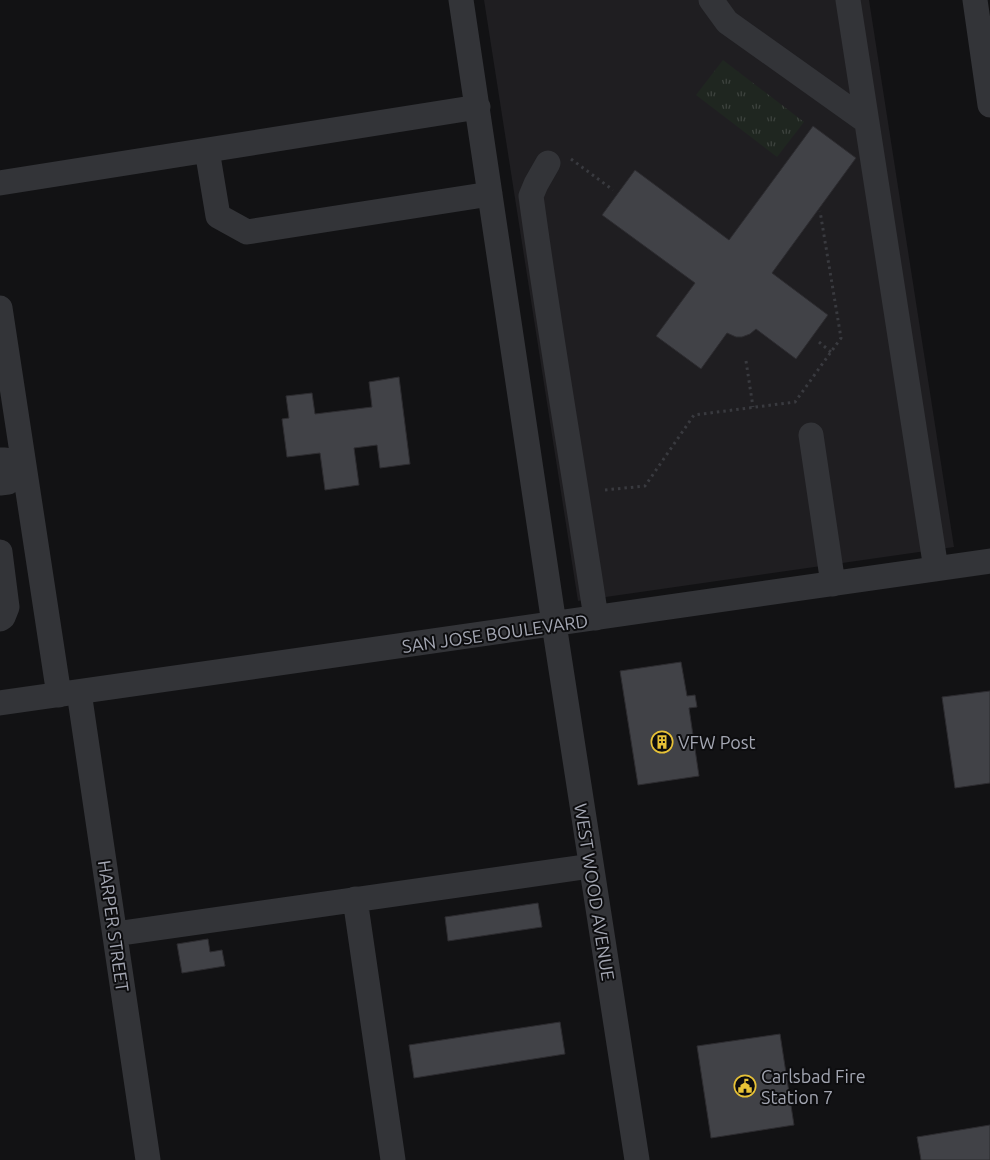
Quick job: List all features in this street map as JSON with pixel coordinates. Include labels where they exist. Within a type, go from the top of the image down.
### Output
[{"type":"street","name":"WEST WOOD AVENUE","points":[[461,0],[554,624],[637,1160]]},
{"type":"street","points":[[711,0],[727,22],[866,121]]},
{"type":"street","points":[[848,0],[936,569]]},
{"type":"street","points":[[974,0],[990,105]]},
{"type":"street","points":[[0,183],[478,107]]},
{"type":"street","points":[[207,150],[218,216],[247,232],[490,194]]},
{"type":"street","points":[[558,160],[536,184],[531,196],[545,297],[596,618]]},
{"type":"street","name":"HARPER STREET","points":[[0,308],[9,470],[69,693],[115,934],[148,1160]]},
{"type":"street","points":[[812,435],[833,584]]},
{"type":"street","points":[[0,552],[7,607],[3,617],[0,619]]},
{"type":"street","name":"SAN JOSE BOULEVARD","points":[[0,703],[990,561]]},
{"type":"street","points":[[115,934],[591,866]]},
{"type":"street","points":[[355,899],[393,1160]]},
{"type":"path","points":[[558,160],[613,190]]},
{"type":"path","points":[[605,490],[645,486],[694,415],[795,402],[841,338],[820,211]]},
{"type":"path","points":[[819,342],[831,352]]},
{"type":"path","points":[[746,361],[753,407]]},
{"type":"shaded area","points":[[484,0],[869,0],[954,547],[578,601]]},
{"type":"green space","points":[[723,60],[804,122],[777,157],[696,95]]},
{"type":"building","points":[[813,126],[856,158],[772,273],[828,315],[796,359],[756,329],[742,337],[736,337],[727,333],[701,369],[656,336],[695,283],[602,215],[635,170],[729,240]]},
{"type":"building","points":[[399,377],[410,464],[380,468],[377,445],[354,448],[359,485],[325,490],[320,453],[287,457],[282,419],[289,418],[286,396],[312,393],[315,414],[372,407],[369,382]]},
{"type":"building","name":"VFW Post","points":[[681,662],[687,696],[695,695],[697,707],[689,708],[699,776],[638,785],[620,671]]},
{"type":"building","points":[[990,691],[990,783],[955,788],[942,697]]},
{"type":"building","points":[[538,903],[542,927],[448,941],[445,917]]},
{"type":"building","points":[[208,939],[210,952],[222,950],[225,966],[182,973],[177,944]]},
{"type":"building","points":[[560,1022],[565,1054],[414,1078],[409,1045]]},
{"type":"building","name":"Carlsbad Fire Station 7","points":[[780,1034],[794,1125],[711,1138],[697,1046]]},
{"type":"building","points":[[990,1125],[990,1160],[921,1160],[917,1137]]},
{"type":"place","name":"VFW Post","points":[[662,742]]},
{"type":"place","name":"Carlsbad Fire Station 7","points":[[745,1086]]}]
